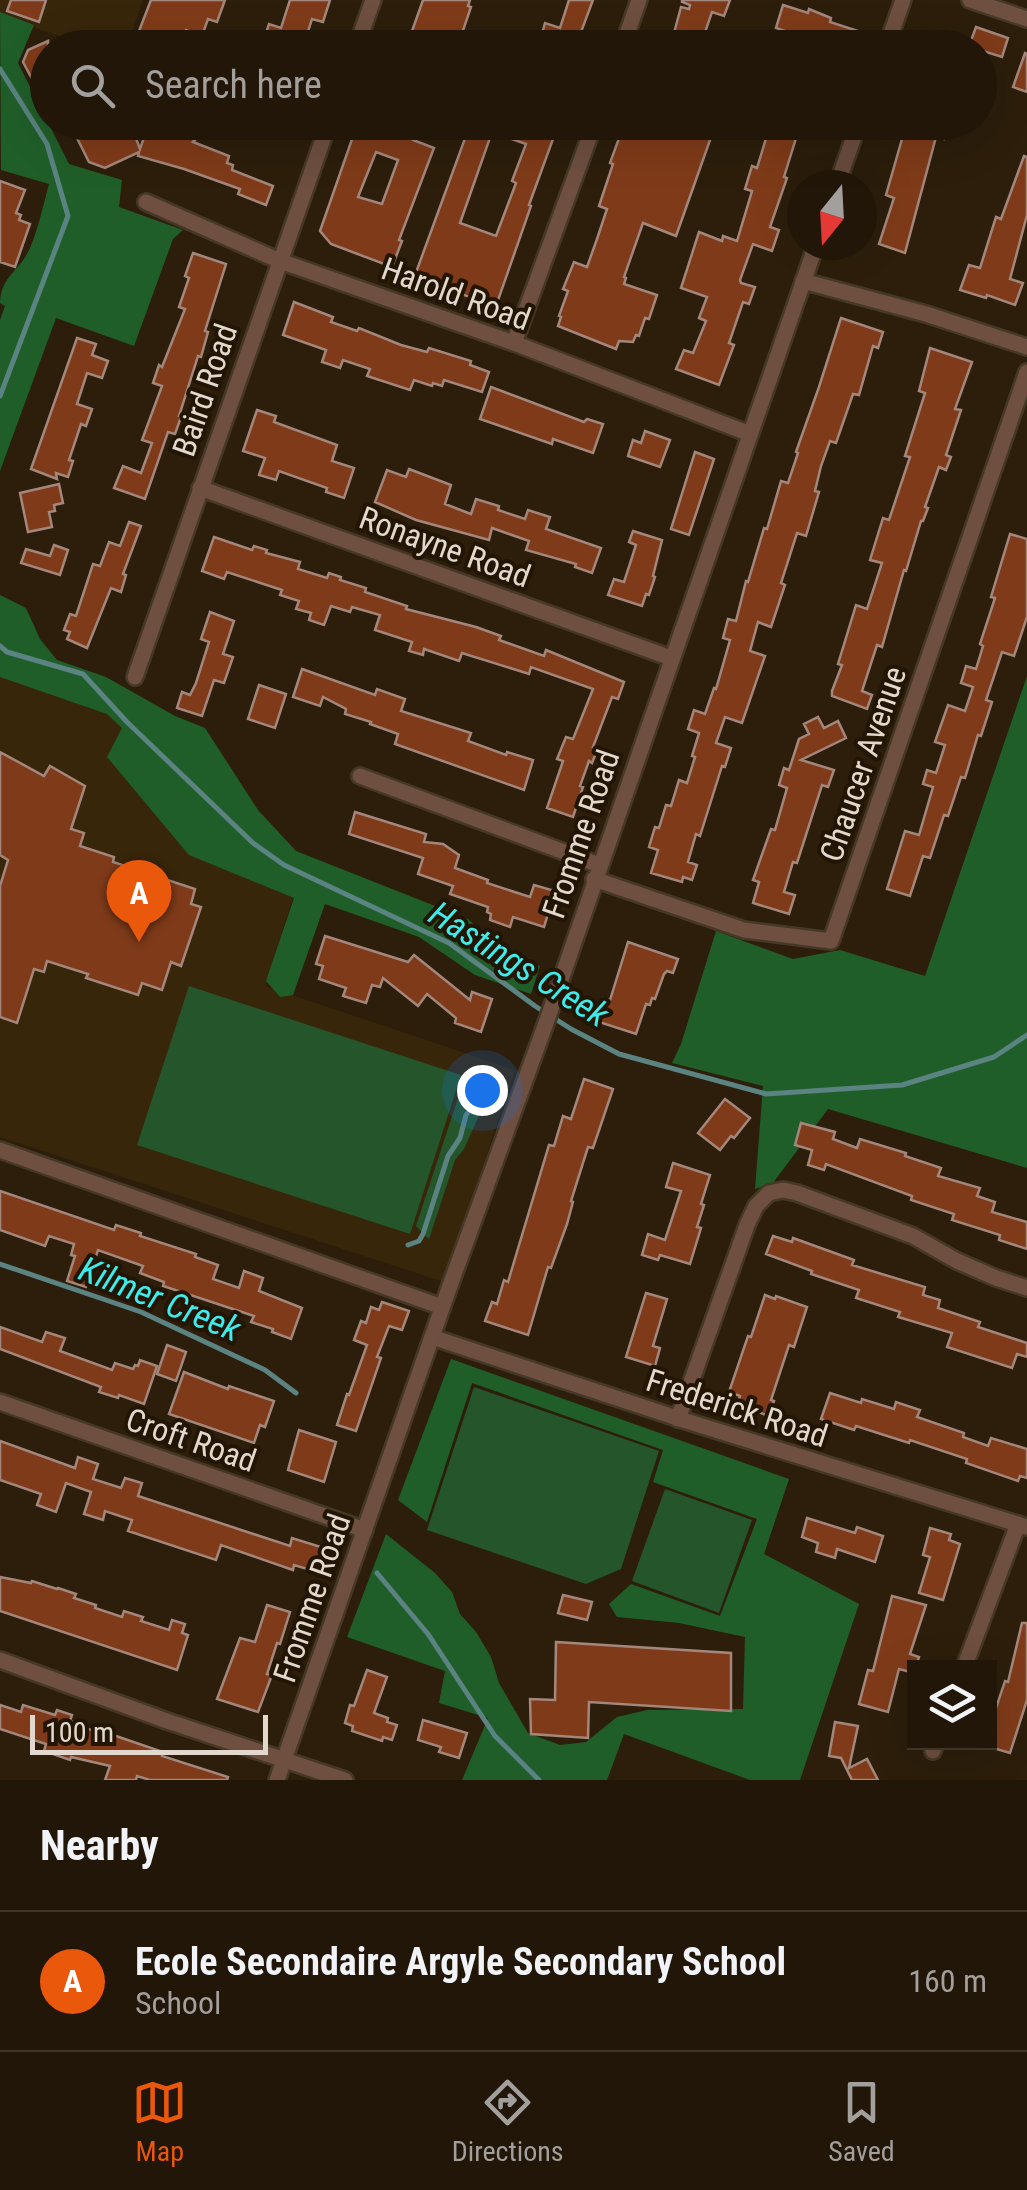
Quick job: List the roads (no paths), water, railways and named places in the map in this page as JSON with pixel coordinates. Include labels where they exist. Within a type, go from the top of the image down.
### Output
[{"type":"street","points":[[362,30],[373,0]]},
{"type":"street","points":[[628,30],[639,0]]},
{"type":"street","points":[[892,30],[902,0]]},
{"type":"street","points":[[970,0],[1027,19]]},
{"type":"street","name":"Baird Road","points":[[135,677],[323,140]]},
{"type":"street","points":[[514,344],[588,140]]},
{"type":"street","points":[[842,170],[853,140]]},
{"type":"street","name":"Harold Road","points":[[146,202],[280,261],[750,434]]},
{"type":"street","name":"Fromme Road","points":[[277,1780],[552,1006],[811,260]]},
{"type":"street","points":[[803,281],[926,314],[1027,347]]},
{"type":"street","name":"Chaucer Avenue","points":[[597,872],[744,930],[831,941],[1027,372]]},
{"type":"street","name":"Ronayne Road","points":[[200,488],[671,658]]},
{"type":"street","points":[[360,776],[597,872]]},
{"type":"street","points":[[0,1150],[442,1308]]},
{"type":"street","points":[[678,1418],[746,1225],[769,1193],[784,1190],[914,1236],[957,1261],[1027,1288]]},
{"type":"street","name":"Frederick Road","points":[[432,1337],[1022,1526]]},
{"type":"street","name":"Croft Road","points":[[0,1402],[364,1530]]},
{"type":"street","points":[[967,1660],[1022,1526]]},
{"type":"street","points":[[0,1660],[345,1780]]},
{"type":"waterway","name":"Hastings Creek","points":[[0,69],[30,117]]},
{"type":"waterway","name":"Hastings Creek","points":[[0,396],[68,216],[44,140]]},
{"type":"waterway","name":"Hastings Creek","points":[[0,646],[7,652],[83,674],[127,722],[253,843],[284,865],[449,943],[535,1006],[619,1054],[766,1094],[902,1085],[994,1057],[1027,1035]]},
{"type":"waterway","points":[[408,1245],[419,1241],[423,1234],[466,1115],[489,1095]]},
{"type":"waterway","name":"Kilmer Creek","points":[[0,1264],[141,1312],[265,1370],[296,1393]]},
{"type":"waterway","name":"Kilmer Creek","points":[[377,1573],[428,1634],[495,1736],[539,1780]]},
{"type":"place","name":"Ecole Secondaire Argyle Secondary School","points":[[139,942]]}]
